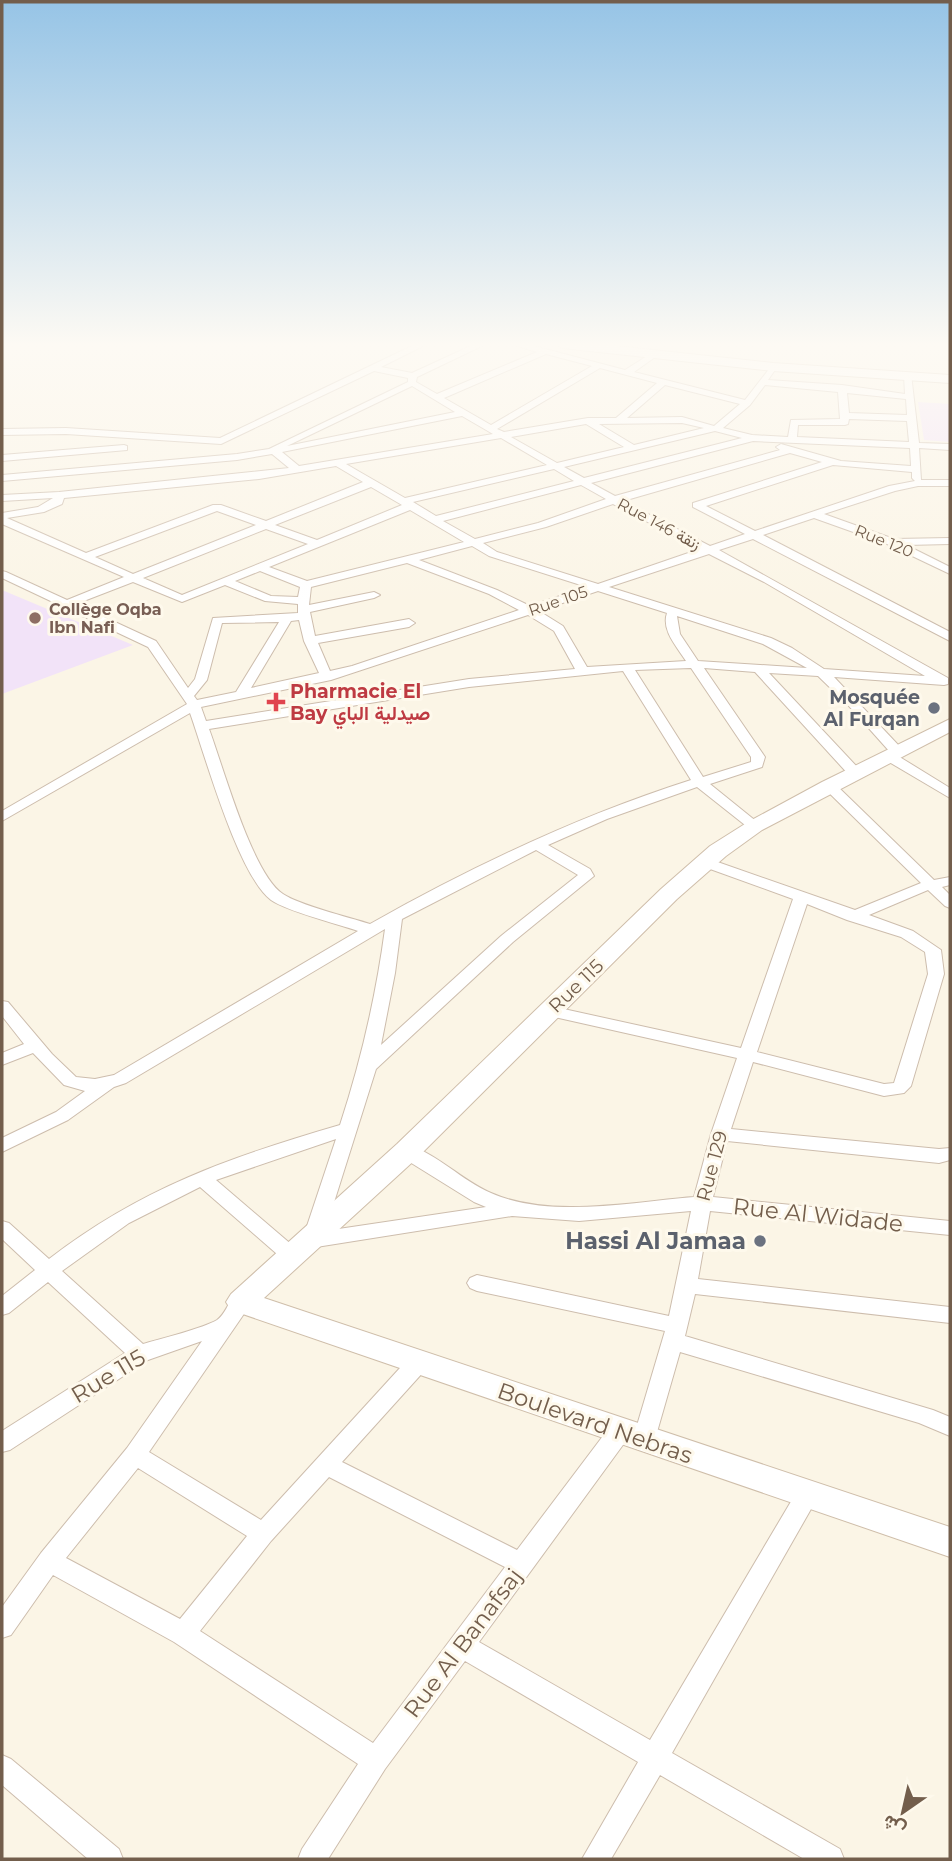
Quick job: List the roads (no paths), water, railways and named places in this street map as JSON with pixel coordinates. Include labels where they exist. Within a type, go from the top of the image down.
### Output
[{"type":"street","points":[[2,432],[56,431],[221,440],[240,431]]},
{"type":"street","points":[[275,451],[274,447],[307,431]]},
{"type":"street","points":[[2,478],[275,451],[374,431]]},
{"type":"street","points":[[2,498],[186,485],[299,471],[505,431]]},
{"type":"street","points":[[604,431],[631,447]]},
{"type":"street","points":[[2,518],[130,578],[182,599],[318,544],[409,503],[704,431]]},
{"type":"street","points":[[727,431],[790,445],[915,444],[950,447]]},
{"type":"street","points":[[790,445],[792,431]]},
{"type":"street","points":[[914,431],[918,483]]},
{"type":"street","name":"Rue 146 زنقة","points":[[495,432],[614,500],[768,580],[947,683]]},
{"type":"street","points":[[124,435],[126,467]]},
{"type":"street","points":[[437,519],[752,438]]},
{"type":"street","points":[[261,568],[306,585],[560,519],[790,445],[832,462],[916,469]]},
{"type":"street","points":[[2,458],[124,448]]},
{"type":"street","points":[[275,451],[299,471]]},
{"type":"street","points":[[832,462],[697,504],[950,637]]},
{"type":"street","points":[[340,464],[503,557],[781,647],[825,674],[893,754],[946,788]]},
{"type":"street","points":[[67,604],[371,483]]},
{"type":"street","name":"Rue 105","points":[[192,700],[240,696],[327,677],[883,491],[918,483],[950,483]]},
{"type":"street","points":[[2,518],[51,507],[58,502],[59,495]]},
{"type":"street","points":[[84,557],[217,507],[318,544]]},
{"type":"street","name":"Rue 120","points":[[816,515],[891,542],[950,571]]},
{"type":"street","points":[[891,542],[950,541]]},
{"type":"street","points":[[410,560],[493,593],[558,627],[583,671]]},
{"type":"street","points":[[2,574],[152,644],[192,700],[245,849],[265,887],[279,899],[371,930]]},
{"type":"street","points":[[227,582],[303,609]]},
{"type":"street","points":[[306,585],[303,609],[310,640],[327,677]]},
{"type":"street","points":[[2,817],[192,700],[201,680],[217,620],[287,618],[303,609],[374,595]]},
{"type":"street","points":[[2,1006],[68,1080],[93,1085],[120,1079],[394,917],[538,845],[609,813],[757,764],[759,761],[670,625],[673,611]]},
{"type":"street","points":[[240,696],[287,618]]},
{"type":"street","points":[[310,640],[409,623]]},
{"type":"street","points":[[201,726],[469,683],[628,667],[694,664],[947,683]]},
{"type":"street","points":[[628,667],[699,782],[755,826]]},
{"type":"street","points":[[758,668],[855,773]]},
{"type":"street","name":"Rue 115","points":[[2,1443],[140,1354],[232,1314],[304,1244],[407,1151],[704,862],[755,826],[950,725]]},
{"type":"street","points":[[829,786],[950,903]]},
{"type":"street","points":[[368,1067],[507,939],[586,876],[585,872],[538,845]]},
{"type":"street","points":[[550,1011],[747,1055],[884,1090],[898,1089],[904,1081],[943,973],[928,946],[906,934],[801,899],[704,862]]},
{"type":"street","points":[[853,916],[932,884],[950,881]]},
{"type":"street","name":"Rue 129","points":[[632,1435],[675,1333],[702,1203],[720,1134],[801,899]]},
{"type":"street","points":[[304,1244],[368,1067],[387,973],[394,917]]},
{"type":"street","points":[[2,1059],[37,1045]]},
{"type":"street","points":[[2,1146],[62,1116],[107,1083]]},
{"type":"street","points":[[2,1307],[121,1219],[201,1177],[345,1130]]},
{"type":"street","points":[[720,1134],[939,1156],[950,1154]]},
{"type":"street","name":"Rue Al Widade","points":[[407,1151],[481,1197],[512,1209],[579,1214],[702,1203],[950,1228]]},
{"type":"street","points":[[201,1177],[304,1244],[512,1209]]},
{"type":"street","points":[[2,1228],[140,1354]]},
{"type":"street","points":[[477,1283],[675,1333],[925,1416],[950,1427]]},
{"type":"street","points":[[687,1285],[950,1315]]},
{"type":"street","points":[[2,1627],[49,1561],[135,1455],[232,1314]]},
{"type":"street","name":"Boulevard Nebras","points":[[232,1314],[418,1363],[950,1542]]},
{"type":"street","points":[[183,1634],[263,1534],[418,1363]]},
{"type":"street","name":"Rue Al Banafsaj","points":[[312,1859],[376,1760],[521,1564],[632,1435]]},
{"type":"street","points":[[135,1455],[263,1534]]},
{"type":"street","points":[[326,1465],[521,1564]]},
{"type":"street","points":[[596,1859],[807,1495]]},
{"type":"street","points":[[49,1561],[183,1634],[376,1760]]},
{"type":"street","points":[[461,1645],[830,1859]]},
{"type":"street","points":[[2,1768],[97,1856]]},
{"type":"place","name":"Collège Oqba Ibn Nafi","points":[[35,618]]},
{"type":"place","name":"Pharmacie El Bay صيدلية الباي","points":[[276,702]]},
{"type":"place","name":"Mosquée Al Furqan","points":[[934,708]]},
{"type":"place","name":"Hassi Al Jamaa","points":[[760,1241]]}]
